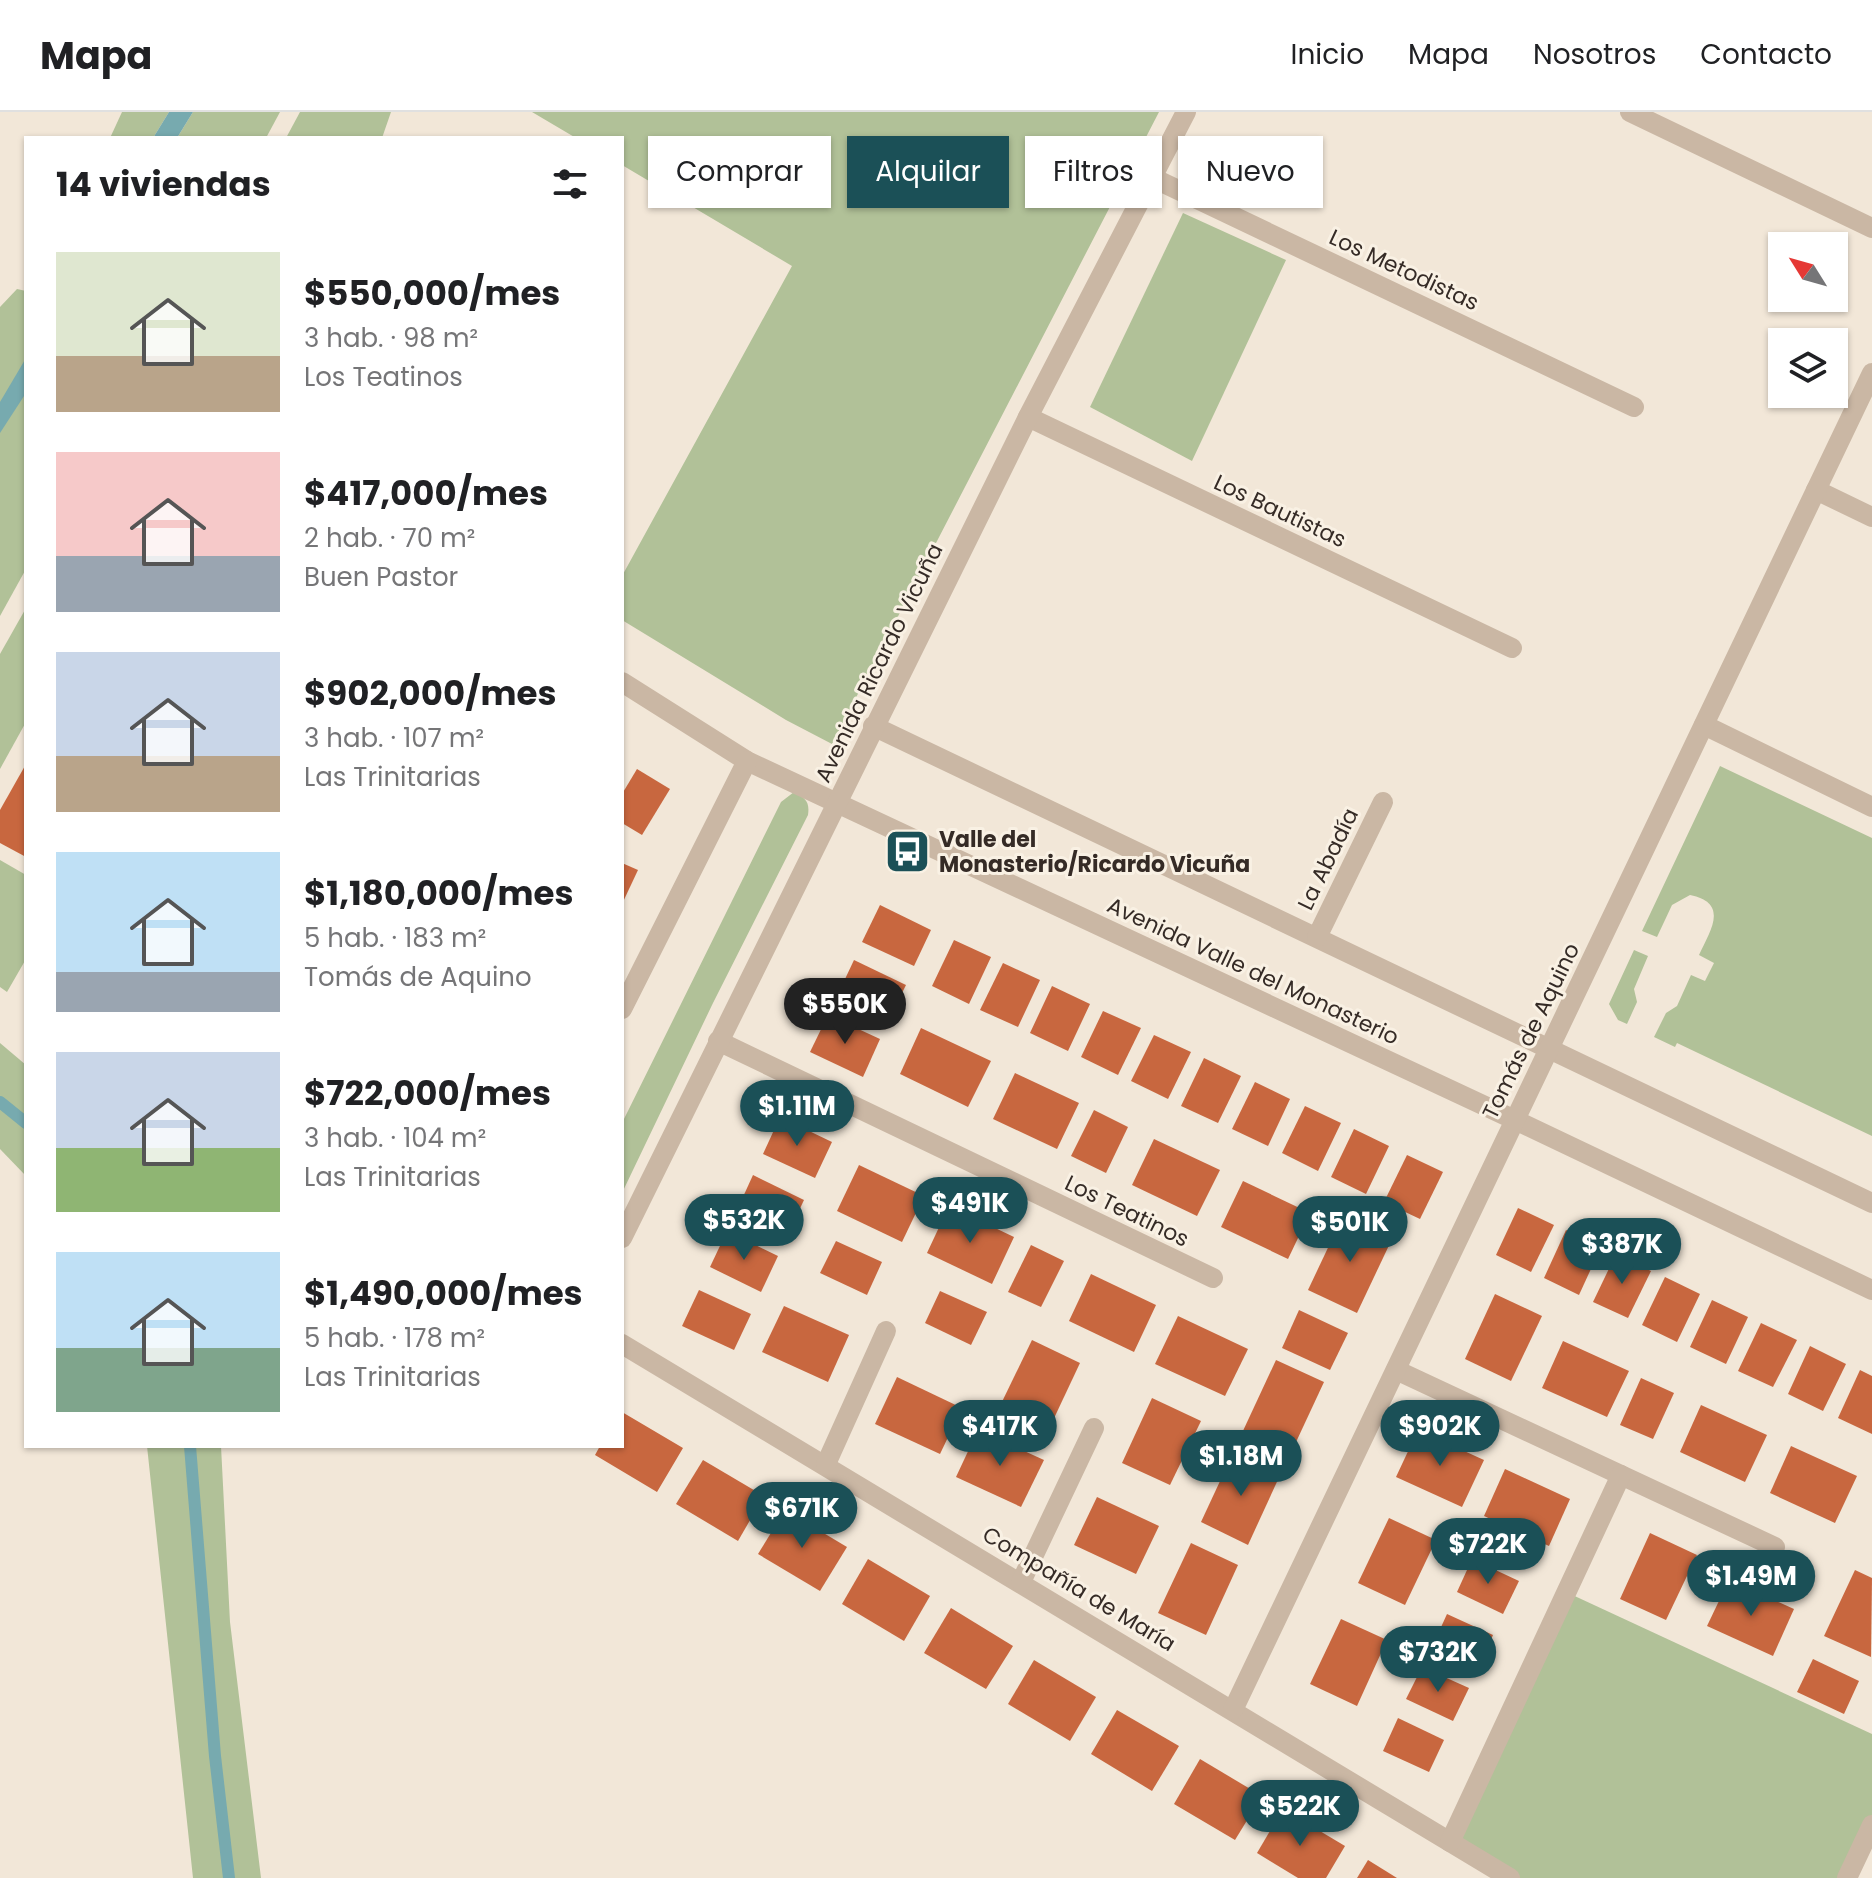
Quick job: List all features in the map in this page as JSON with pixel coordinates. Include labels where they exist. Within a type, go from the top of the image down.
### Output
[{"type":"street","name":"Avenida Ricardo Vicuña","points":[[1162,160],[1186,112]]},
{"type":"street","points":[[1630,112],[1872,228]]},
{"type":"street","name":"Los Metodistas","points":[[1162,182],[1634,407]]},
{"type":"street","name":"Avenida Ricardo Vicuña","points":[[624,1234],[873,726],[1137,208]]},
{"type":"street","name":"Tomás de Aquino","points":[[1233,1710],[1872,373]]},
{"type":"street","name":"Los Bautistas","points":[[1028,417],[1512,648]]},
{"type":"street","points":[[1816,490],[1872,517]]},
{"type":"street","name":"Avenida Valle del Monasterio","points":[[624,683],[747,761],[1872,1290]]},
{"type":"street","points":[[1704,725],[1872,807]]},
{"type":"street","points":[[873,726],[1872,1203]]},
{"type":"street","points":[[624,1005],[747,761]]},
{"type":"street","name":"La Abadía","points":[[1317,937],[1383,802]]},
{"type":"street","name":"Los Teatinos","points":[[718,1041],[1213,1278]]},
{"type":"street","points":[[826,1464],[886,1331]]},
{"type":"street","name":"Compañía de María","points":[[624,1345],[1510,1878]]},
{"type":"street","points":[[1396,1370],[1775,1547]]},
{"type":"street","points":[[1021,1582],[1094,1428]]},
{"type":"street","points":[[1450,1842],[1621,1475]]},
{"type":"street","points":[[1847,1878],[1872,1825]]},
{"type":"green space","points":[[122,112],[169,112],[154,136],[111,136]]},
{"type":"green space","points":[[193,112],[280,112],[267,136],[178,136]]},
{"type":"green space","points":[[300,112],[391,112],[383,136],[287,136]]},
{"type":"green space","points":[[532,112],[1159,112],[1147,136],[1025,136],[1025,208],[1109,208],[832,744],[786,720],[624,621],[624,572],[792,266],[694,208],[831,208],[831,136],[648,136],[648,180],[624,166],[624,136],[573,136]]},
{"type":"green space","points":[[1183,213],[1286,260],[1192,461],[1090,407]]},
{"type":"green space","points":[[17,289],[24,291],[24,573],[0,616],[0,307]]},
{"type":"green space","points":[[24,612],[24,726],[0,769],[0,654]]},
{"type":"green space","points":[[1720,766],[1872,838],[1872,1136],[1677,1043],[1675,1047],[1654,1037],[1666,1013],[1677,1006],[1691,975],[1705,981],[1714,963],[1699,955],[1714,919],[1710,904],[1702,899],[1690,895],[1672,905],[1657,937],[1642,931]]},
{"type":"green space","points":[[794,792],[806,800],[808,815],[624,1189],[624,1119],[781,802]]},
{"type":"green space","points":[[0,860],[24,874],[24,962],[7,992],[0,987]]},
{"type":"green space","points":[[1634,950],[1648,956],[1634,989],[1637,1002],[1627,1024],[1618,1020],[1609,1004]]},
{"type":"green space","points":[[0,1043],[24,1063],[24,1174],[0,1149]]},
{"type":"green space","points":[[147,1448],[221,1448],[230,1622],[261,1878],[193,1878]]},
{"type":"green space","points":[[1566,1592],[1872,1734],[1872,1825],[1847,1878],[1510,1878],[1450,1842]]},
{"type":"water","points":[[169,112],[193,112],[178,136],[154,136]]},
{"type":"water","points":[[24,361],[24,396],[0,433],[0,402]]},
{"type":"building","points":[[24,768],[24,856],[0,843],[0,810]]},
{"type":"building","points":[[637,769],[670,789],[642,835],[624,824],[624,791]]},
{"type":"building","points":[[624,864],[638,870],[624,900]]},
{"type":"building","points":[[880,905],[931,930],[914,966],[862,942]]},
{"type":"building","points":[[954,940],[991,957],[969,1004],[932,986]]},
{"type":"building","points":[[854,960],[906,985],[889,1019],[837,996]]},
{"type":"building","points":[[1003,963],[1040,980],[1018,1027],[980,1010]]},
{"type":"building","points":[[1052,986],[1090,1004],[1068,1051],[1030,1033]]},
{"type":"building","points":[[1103,1011],[1141,1028],[1118,1075],[1081,1057]]},
{"type":"building","points":[[828,1015],[880,1039],[863,1077],[810,1052]]},
{"type":"building","points":[[921,1028],[991,1061],[968,1107],[900,1074]]},
{"type":"building","points":[[1154,1035],[1191,1052],[1168,1099],[1131,1081]]},
{"type":"building","points":[[1204,1058],[1241,1076],[1218,1123],[1181,1106]]},
{"type":"building","points":[[1015,1073],[1079,1103],[1057,1149],[993,1119]]},
{"type":"building","points":[[1255,1082],[1290,1099],[1268,1146],[1232,1129]]},
{"type":"building","points":[[1305,1106],[1341,1123],[1318,1171],[1282,1153]]},
{"type":"building","points":[[1094,1110],[1128,1127],[1106,1173],[1071,1156]]},
{"type":"building","points":[[780,1117],[832,1142],[815,1178],[763,1154]]},
{"type":"building","points":[[1354,1129],[1389,1146],[1366,1194],[1331,1177]]},
{"type":"building","points":[[1154,1139],[1220,1170],[1197,1216],[1132,1185]]},
{"type":"building","points":[[1407,1155],[1443,1172],[1420,1219],[1384,1202]]},
{"type":"building","points":[[859,1165],[924,1196],[902,1242],[837,1211]]},
{"type":"building","points":[[753,1175],[804,1200],[788,1234],[737,1210]]},
{"type":"building","points":[[1243,1181],[1310,1213],[1288,1259],[1221,1227]]},
{"type":"building","points":[[949,1206],[1014,1237],[992,1284],[927,1253]]},
{"type":"building","points":[[1518,1208],[1554,1225],[1531,1272],[1496,1255]]},
{"type":"building","points":[[1343,1216],[1392,1239],[1357,1313],[1308,1290]]},
{"type":"building","points":[[1566,1230],[1601,1247],[1579,1295],[1544,1278]]},
{"type":"building","points":[[727,1231],[778,1256],[761,1292],[710,1267]]},
{"type":"building","points":[[836,1241],[882,1262],[867,1295],[820,1273]]},
{"type":"building","points":[[1031,1245],[1064,1261],[1041,1307],[1008,1292]]},
{"type":"building","points":[[1616,1254],[1651,1271],[1628,1318],[1593,1302]]},
{"type":"building","points":[[1091,1274],[1156,1305],[1134,1352],[1069,1321]]},
{"type":"building","points":[[1665,1277],[1700,1294],[1677,1342],[1642,1325]]},
{"type":"building","points":[[699,1290],[751,1314],[734,1350],[682,1326]]},
{"type":"building","points":[[940,1291],[987,1312],[971,1345],[925,1323]]},
{"type":"building","points":[[1495,1294],[1542,1316],[1511,1381],[1465,1359]]},
{"type":"building","points":[[1712,1300],[1748,1317],[1726,1364],[1690,1347]]},
{"type":"building","points":[[784,1306],[849,1335],[828,1382],[762,1352]]},
{"type":"building","points":[[1299,1310],[1348,1333],[1330,1370],[1282,1348]]},
{"type":"building","points":[[1178,1316],[1248,1349],[1225,1396],[1155,1364]]},
{"type":"building","points":[[1761,1323],[1797,1340],[1773,1387],[1738,1371]]},
{"type":"building","points":[[1032,1340],[1080,1363],[1048,1431],[999,1408]]},
{"type":"building","points":[[1563,1341],[1629,1371],[1607,1417],[1542,1388]]},
{"type":"building","points":[[1810,1346],[1846,1364],[1823,1411],[1788,1394]]},
{"type":"building","points":[[1276,1360],[1324,1382],[1290,1455],[1242,1433]]},
{"type":"building","points":[[1860,1370],[1872,1376],[1872,1434],[1838,1418]]},
{"type":"building","points":[[897,1377],[962,1408],[940,1454],[875,1424]]},
{"type":"building","points":[[1641,1378],[1674,1393],[1653,1439],[1620,1425]]},
{"type":"building","points":[[1152,1398],[1201,1421],[1170,1485],[1122,1463]]},
{"type":"building","points":[[1701,1405],[1767,1435],[1745,1482],[1680,1452]]},
{"type":"building","points":[[624,1413],[683,1448],[657,1492],[595,1455],[599,1448],[624,1448]]},
{"type":"building","points":[[978,1430],[1044,1460],[1021,1507],[956,1477]]},
{"type":"building","points":[[1418,1430],[1484,1460],[1462,1507],[1396,1477]]},
{"type":"building","points":[[1791,1446],[1857,1476],[1835,1523],[1770,1493]]},
{"type":"building","points":[[1234,1451],[1281,1473],[1248,1545],[1201,1522]]},
{"type":"building","points":[[703,1460],[764,1496],[738,1541],[676,1504]]},
{"type":"building","points":[[1505,1469],[1570,1499],[1549,1546],[1484,1516]]},
{"type":"building","points":[[1097,1497],[1159,1526],[1136,1574],[1074,1545]]},
{"type":"building","points":[[785,1510],[847,1547],[820,1591],[758,1554]]},
{"type":"building","points":[[1389,1518],[1436,1540],[1405,1605],[1358,1583]]},
{"type":"building","points":[[1650,1533],[1697,1555],[1666,1620],[1620,1599]]},
{"type":"building","points":[[1191,1543],[1238,1565],[1206,1635],[1158,1613]]},
{"type":"building","points":[[868,1559],[930,1596],[904,1641],[842,1604]]},
{"type":"building","points":[[1472,1559],[1519,1581],[1503,1614],[1457,1592]]},
{"type":"building","points":[[1855,1570],[1872,1578],[1871,1657],[1824,1636]]},
{"type":"building","points":[[1729,1580],[1794,1609],[1773,1656],[1707,1626]]},
{"type":"building","points":[[951,1608],[1013,1646],[986,1689],[924,1653]]},
{"type":"building","points":[[1447,1614],[1493,1635],[1478,1669],[1432,1647]]},
{"type":"building","points":[[1341,1619],[1387,1640],[1357,1706],[1310,1684]]},
{"type":"building","points":[[1813,1659],[1859,1681],[1844,1714],[1797,1692]]},
{"type":"building","points":[[1034,1660],[1096,1697],[1070,1741],[1008,1704]]},
{"type":"building","points":[[1422,1667],[1469,1688],[1453,1721],[1406,1699]]},
{"type":"building","points":[[1117,1710],[1179,1746],[1152,1791],[1091,1754]]},
{"type":"building","points":[[1398,1718],[1444,1740],[1429,1772],[1383,1751]]},
{"type":"building","points":[[1200,1759],[1262,1796],[1235,1840],[1174,1804]]},
{"type":"building","points":[[1283,1809],[1345,1846],[1326,1878],[1298,1878],[1257,1853]]},
{"type":"building","points":[[1368,1860],[1397,1878],[1357,1878]]},
{"type":"waterway","points":[[0,1102],[24,1121]]},
{"type":"waterway","points":[[190,1448],[215,1756],[229,1878]]},
{"type":"place","name":"Valle del Monasterio/Ricardo Vicuña","points":[[908,852]]}]
